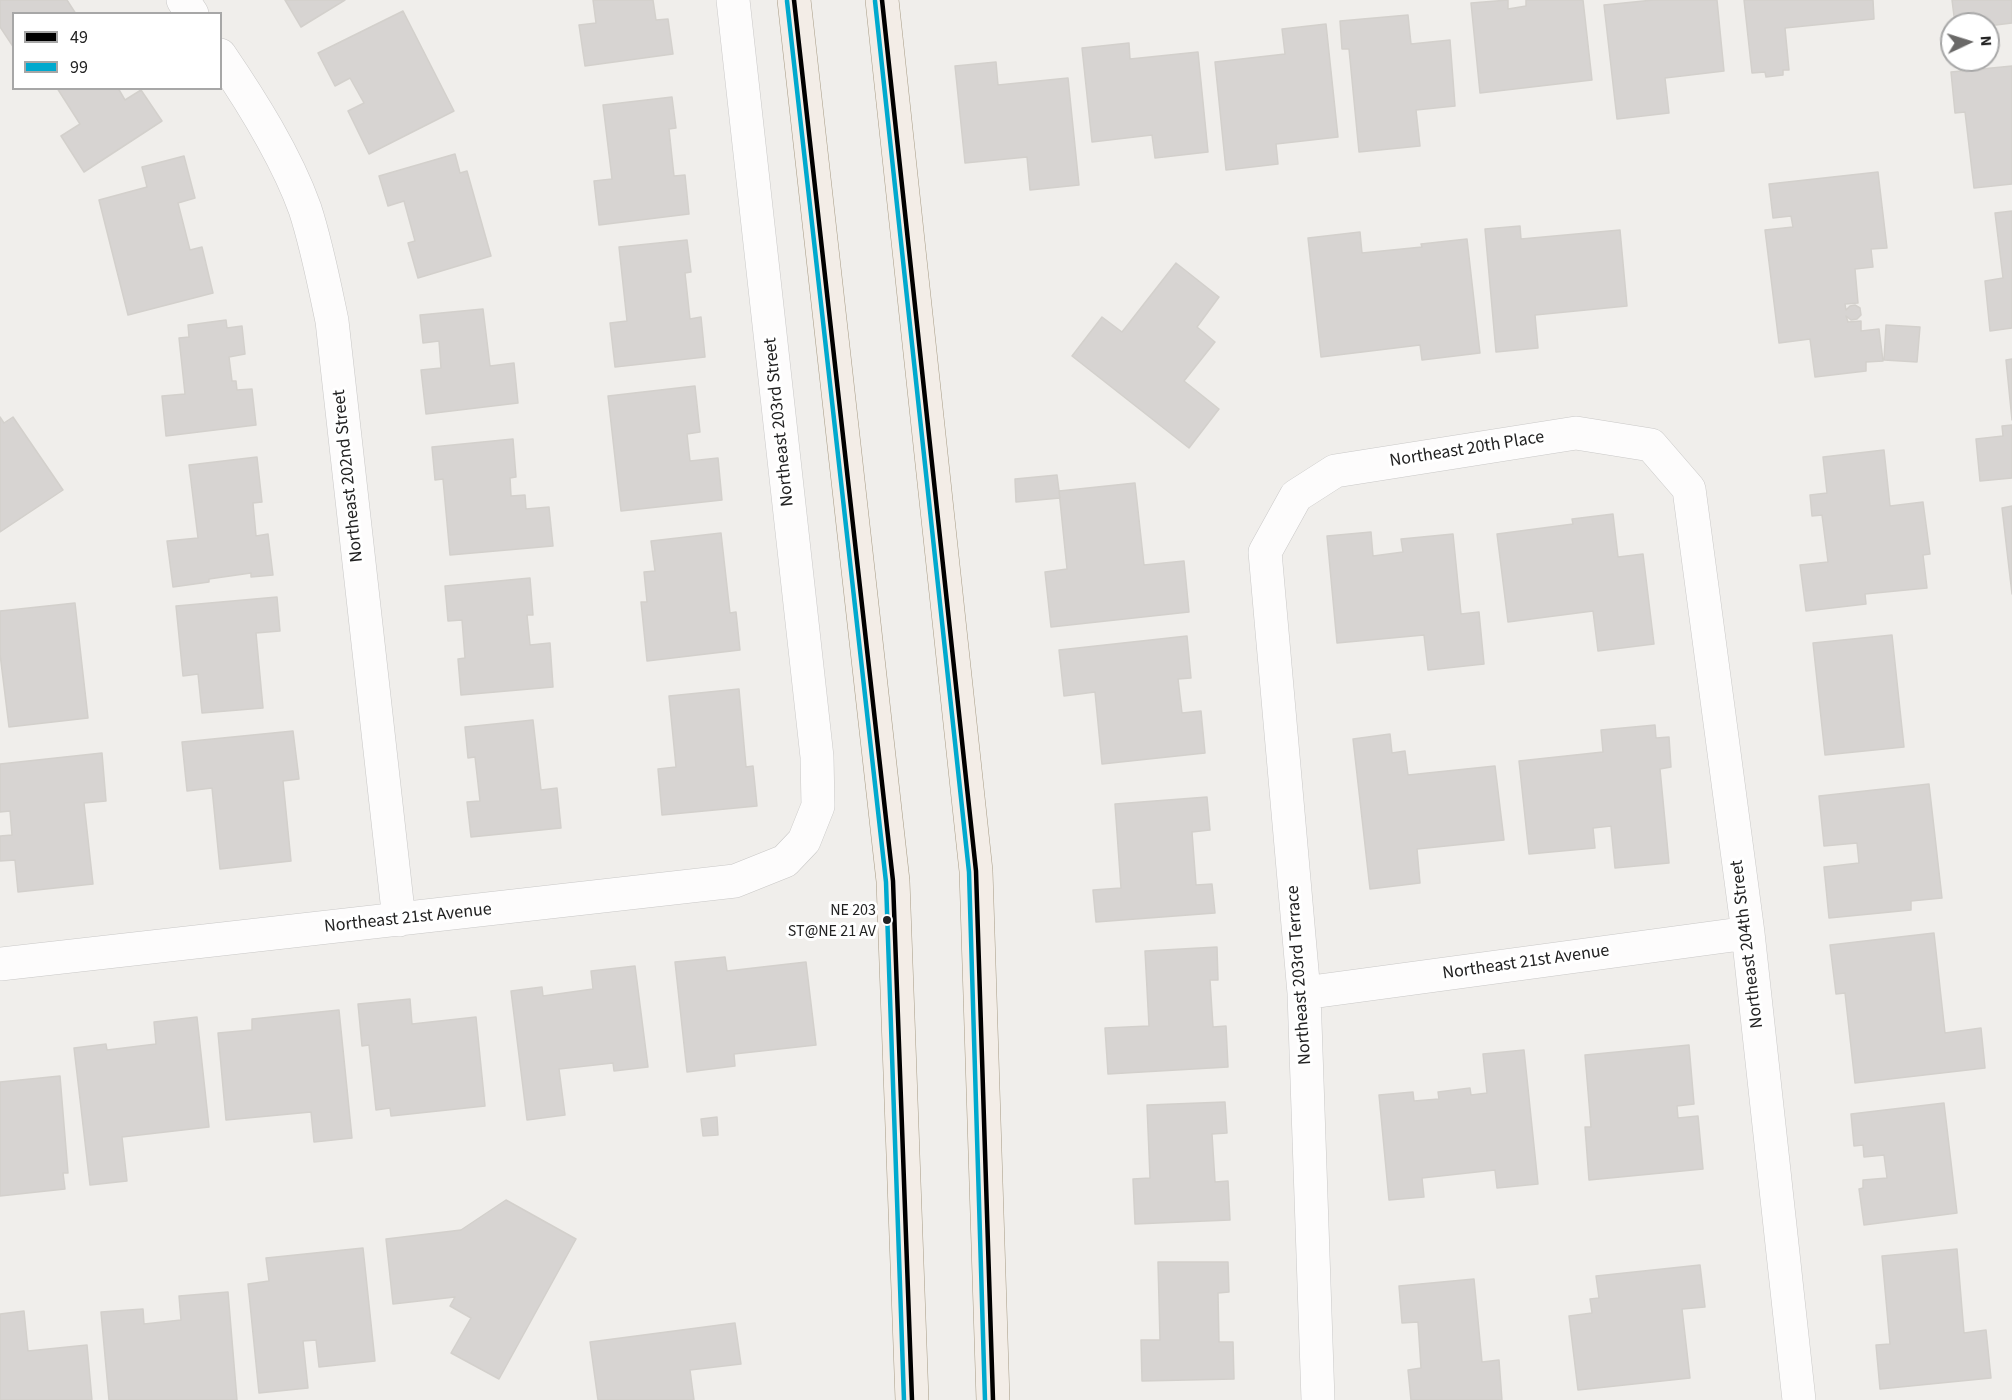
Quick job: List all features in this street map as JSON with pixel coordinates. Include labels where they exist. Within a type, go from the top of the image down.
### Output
[{"type":"main road","points":[[794,0],[893,881],[912,1400]]},
{"type":"main road","points":[[882,0],[976,871],[993,1400]]},
{"type":"street","name":"Northeast 203rd Street","points":[[733,0],[817,757],[818,806],[804,841]]},
{"type":"street","name":"Northeast 202nd Street","points":[[222,58],[280,153],[304,207],[318,252],[332,321],[399,920]]},
{"type":"street","name":"Northeast 20th Place","points":[[1266,552],[1296,496],[1335,471],[1576,432],[1651,445],[1689,489]]},
{"type":"street","name":"Northeast 204th Street","points":[[1689,489],[1748,933],[1798,1400]]},
{"type":"street","name":"Northeast 203rd Terrace","points":[[1266,552],[1304,993],[1318,1400]]},
{"type":"street","name":"Northeast 21st Avenue","points":[[0,964],[735,881],[785,861],[804,841]]},
{"type":"street","name":"Northeast 21st Avenue","points":[[1304,993],[1748,933]]},
{"type":"building","points":[[0,0],[67,0],[75,12],[12,12],[12,45],[0,27]]},
{"type":"building","points":[[285,0],[345,0],[301,27]]},
{"type":"building","points":[[593,0],[653,0],[656,20],[668,19],[673,54],[585,66],[579,25],[596,23]]},
{"type":"building","points":[[1508,0],[1508,9],[1526,6],[1526,0],[1583,0],[1592,80],[1480,93],[1471,3]]},
{"type":"building","points":[[1653,0],[1717,0],[1724,71],[1665,78],[1669,113],[1617,119],[1604,5]]},
{"type":"building","points":[[1744,0],[1873,0],[1874,19],[1785,28],[1789,70],[1783,70],[1783,75],[1766,77],[1765,72],[1752,73]]},
{"type":"building","points":[[1952,0],[2012,0],[2012,23],[2000,24],[2000,12],[1954,12]]},
{"type":"building","points":[[403,11],[454,111],[369,154],[348,111],[364,103],[350,78],[335,86],[318,53]]},
{"type":"building","points":[[1408,15],[1411,44],[1450,40],[1455,106],[1416,110],[1420,146],[1359,152],[1349,49],[1342,49],[1340,21]]},
{"type":"building","points":[[1326,24],[1338,137],[1276,144],[1278,164],[1226,170],[1215,62],[1285,54],[1282,29]]},
{"type":"building","points":[[1129,43],[1130,59],[1198,52],[1208,152],[1155,158],[1152,135],[1092,142],[1082,48]]},
{"type":"building","points":[[996,62],[998,85],[1068,78],[1079,185],[1030,190],[1027,157],[965,163],[955,66]]},
{"type":"building","points":[[2012,66],[2012,184],[1974,188],[1965,112],[1955,113],[1951,72],[2000,72],[2000,67]]},
{"type":"building","points":[[58,90],[119,90],[125,100],[141,90],[162,121],[84,172],[61,136],[80,124]]},
{"type":"building","points":[[672,97],[676,128],[669,129],[674,176],[685,175],[689,214],[599,225],[594,181],[612,179],[603,105]]},
{"type":"building","points":[[455,154],[460,173],[467,171],[491,256],[418,278],[408,243],[415,241],[404,201],[388,206],[379,176]]},
{"type":"building","points":[[184,156],[195,198],[178,203],[190,250],[202,247],[213,293],[128,315],[99,200],[147,187],[142,167]]},
{"type":"building","points":[[1878,172],[1887,248],[1871,249],[1873,267],[1855,269],[1858,303],[1845,304],[1846,310],[1855,305],[1860,308],[1861,315],[1857,319],[1851,320],[1846,316],[1848,322],[1861,321],[1861,331],[1879,329],[1883,361],[1866,362],[1866,371],[1815,377],[1810,339],[1779,343],[1765,230],[1793,227],[1791,216],[1773,218],[1769,184]]},
{"type":"building","points":[[2012,211],[2012,328],[1990,331],[1985,281],[2003,278],[1995,213]]},
{"type":"building","points":[[1520,226],[1521,239],[1620,230],[1627,306],[1535,315],[1538,348],[1496,352],[1485,229]]},
{"type":"building","points":[[1360,232],[1362,253],[1422,247],[1421,244],[1467,239],[1480,353],[1422,360],[1420,345],[1321,357],[1308,238]]},
{"type":"building","points":[[687,240],[691,272],[685,273],[690,319],[701,317],[705,357],[615,367],[610,323],[627,321],[619,247]]},
{"type":"building","points":[[1176,263],[1219,297],[1197,327],[1215,342],[1184,381],[1219,409],[1189,448],[1072,356],[1102,317],[1122,332]]},
{"type":"building","points":[[483,309],[490,366],[514,363],[518,403],[426,414],[421,370],[441,368],[439,341],[423,343],[420,315]]},
{"type":"building","points":[[226,320],[227,328],[242,326],[245,354],[229,357],[232,381],[236,381],[237,390],[252,389],[256,425],[166,436],[162,396],[185,394],[179,338],[189,337],[188,325]]},
{"type":"building","points":[[1886,325],[1920,327],[1917,362],[1884,360]]},
{"type":"building","points":[[2012,359],[2012,420],[2006,360]]},
{"type":"building","points":[[695,386],[700,432],[687,434],[690,461],[718,458],[722,500],[621,511],[608,396]]},
{"type":"building","points":[[0,417],[4,423],[13,417],[63,490],[0,532]]},
{"type":"building","points":[[2012,425],[2012,478],[1980,481],[1976,439],[2003,436],[2002,426]]},
{"type":"building","points":[[513,439],[516,477],[510,478],[511,496],[525,495],[526,509],[549,507],[553,546],[450,555],[443,479],[435,480],[432,447]]},
{"type":"building","points":[[1884,450],[1890,506],[1923,502],[1930,554],[1923,555],[1927,588],[1865,594],[1866,604],[1806,611],[1800,565],[1828,562],[1822,515],[1812,516],[1810,495],[1827,493],[1823,457]]},
{"type":"building","points":[[257,457],[262,502],[253,503],[256,536],[268,534],[273,575],[251,577],[251,573],[173,587],[167,541],[198,538],[189,465]]},
{"type":"building","points":[[1057,475],[1060,498],[1016,502],[1015,479]]},
{"type":"building","points":[[1135,483],[1144,565],[1184,561],[1189,612],[1051,627],[1045,572],[1067,569],[1059,491]]},
{"type":"building","points":[[2012,506],[2012,594],[2002,508]]},
{"type":"building","points":[[1613,514],[1618,557],[1643,554],[1654,644],[1598,651],[1593,611],[1508,622],[1497,534],[1573,524],[1572,519]]},
{"type":"building","points":[[1371,532],[1373,556],[1403,552],[1401,539],[1453,534],[1461,614],[1479,612],[1484,664],[1428,670],[1424,635],[1337,643],[1327,536]]},
{"type":"building","points":[[721,533],[730,613],[736,612],[740,650],[647,661],[641,602],[647,602],[644,572],[655,571],[651,541]]},
{"type":"building","points":[[530,578],[533,615],[527,615],[530,645],[550,643],[553,687],[461,695],[458,659],[465,658],[462,620],[448,621],[445,586]]},
{"type":"building","points":[[277,597],[280,631],[256,633],[263,708],[202,713],[198,674],[183,676],[176,606]]},
{"type":"building","points":[[75,603],[88,718],[9,727],[0,654],[0,611]]},
{"type":"building","points":[[1892,635],[1904,747],[1825,755],[1813,643]]},
{"type":"building","points":[[1187,636],[1191,678],[1178,679],[1182,713],[1201,711],[1205,753],[1102,764],[1095,692],[1064,696],[1059,650]]},
{"type":"building","points":[[739,689],[746,767],[753,766],[757,806],[662,815],[658,769],[676,767],[669,696]]},
{"type":"building","points":[[533,720],[541,790],[557,788],[561,828],[471,837],[467,802],[480,801],[475,757],[468,758],[465,727]]},
{"type":"building","points":[[1655,725],[1656,738],[1669,737],[1671,767],[1660,769],[1669,863],[1615,868],[1611,826],[1593,828],[1595,848],[1529,854],[1519,761],[1603,752],[1601,730]]},
{"type":"building","points":[[293,731],[299,779],[283,781],[291,861],[220,869],[212,788],[187,791],[182,742]]},
{"type":"building","points":[[1390,734],[1392,753],[1405,751],[1408,775],[1495,766],[1504,840],[1417,849],[1420,883],[1370,889],[1353,739]]},
{"type":"building","points":[[102,753],[106,801],[84,803],[93,884],[18,892],[15,860],[0,861],[0,836],[12,835],[10,811],[0,812],[0,764]]},
{"type":"building","points":[[1929,784],[1942,898],[1911,901],[1911,910],[1829,918],[1824,867],[1859,863],[1857,843],[1824,846],[1819,796]]},
{"type":"building","points":[[1207,797],[1210,830],[1192,832],[1196,885],[1212,884],[1215,913],[1096,922],[1093,890],[1121,888],[1115,804]]},
{"type":"building","points":[[1934,933],[1945,1033],[1981,1028],[1985,1068],[1855,1083],[1845,993],[1836,994],[1830,945]]},
{"type":"building","points":[[1217,947],[1218,980],[1210,980],[1213,1027],[1226,1026],[1228,1067],[1108,1074],[1105,1028],[1149,1026],[1145,951]]},
{"type":"building","points":[[725,957],[727,971],[806,962],[816,1045],[734,1054],[735,1066],[687,1072],[675,962]]},
{"type":"building","points":[[635,966],[648,1067],[614,1071],[613,1063],[559,1069],[565,1115],[527,1120],[511,991],[542,987],[543,996],[593,989],[591,971]]},
{"type":"building","points":[[410,999],[412,1024],[476,1017],[485,1106],[391,1116],[390,1108],[376,1110],[369,1045],[362,1046],[358,1004]]},
{"type":"building","points":[[339,1010],[352,1138],[314,1142],[311,1112],[226,1120],[218,1033],[252,1030],[252,1019]]},
{"type":"building","points":[[197,1017],[209,1127],[122,1137],[127,1181],[90,1185],[74,1048],[106,1044],[107,1050],[156,1044],[154,1022]]},
{"type":"building","points":[[1689,1045],[1694,1104],[1677,1106],[1678,1118],[1698,1116],[1703,1169],[1589,1180],[1585,1127],[1591,1127],[1585,1055]]},
{"type":"building","points":[[1524,1050],[1538,1184],[1497,1188],[1495,1170],[1422,1178],[1424,1197],[1389,1200],[1379,1095],[1413,1092],[1414,1101],[1439,1099],[1438,1092],[1470,1088],[1471,1095],[1487,1093],[1483,1054]]},
{"type":"building","points":[[60,1076],[68,1173],[63,1173],[65,1189],[0,1196],[0,1082]]},
{"type":"building","points":[[1225,1102],[1227,1133],[1212,1134],[1215,1182],[1228,1181],[1230,1220],[1135,1224],[1133,1179],[1150,1178],[1147,1105]]},
{"type":"building","points":[[1944,1103],[1957,1213],[1864,1225],[1859,1189],[1863,1188],[1863,1180],[1887,1178],[1884,1155],[1864,1157],[1863,1145],[1854,1146],[1851,1114]]},
{"type":"building","points":[[717,1117],[718,1135],[703,1136],[701,1119]]},
{"type":"building","points":[[506,1200],[576,1239],[499,1379],[451,1353],[471,1318],[450,1306],[455,1297],[393,1304],[386,1239],[461,1230]]},
{"type":"building","points":[[363,1248],[375,1361],[319,1367],[316,1340],[303,1341],[308,1388],[259,1393],[248,1284],[269,1281],[266,1258]]},
{"type":"building","points":[[1957,1249],[1964,1333],[1986,1330],[1991,1378],[1880,1389],[1876,1345],[1890,1344],[1882,1256]]},
{"type":"building","points":[[1158,1262],[1228,1262],[1229,1292],[1218,1293],[1219,1342],[1233,1342],[1234,1379],[1142,1381],[1141,1340],[1160,1340]]},
{"type":"building","points":[[1700,1265],[1705,1307],[1682,1309],[1690,1378],[1578,1390],[1569,1316],[1592,1313],[1590,1299],[1599,1298],[1596,1276]]},
{"type":"building","points":[[1474,1279],[1482,1362],[1499,1360],[1502,1400],[1411,1400],[1408,1370],[1421,1368],[1418,1322],[1402,1323],[1399,1286]]},
{"type":"building","points":[[228,1292],[237,1400],[109,1400],[101,1312],[143,1309],[144,1324],[181,1320],[179,1296]]},
{"type":"building","points":[[24,1311],[28,1351],[87,1345],[92,1400],[0,1400],[0,1314]]},
{"type":"building","points":[[735,1323],[741,1364],[690,1370],[694,1400],[598,1400],[590,1342]]},
{"type":"transit line","name":"49","points":[[794,0],[893,881],[912,1400]]},
{"type":"transit line","name":"49","points":[[882,0],[976,871],[993,1400]]},
{"type":"transit line","name":"99","points":[[787,1],[886,882],[904,1400]]},
{"type":"transit line","name":"99","points":[[875,1],[969,872],[985,1400]]},
{"type":"place","name":"NE 203 ST@NE 21 AV","points":[[887,920]]}]
